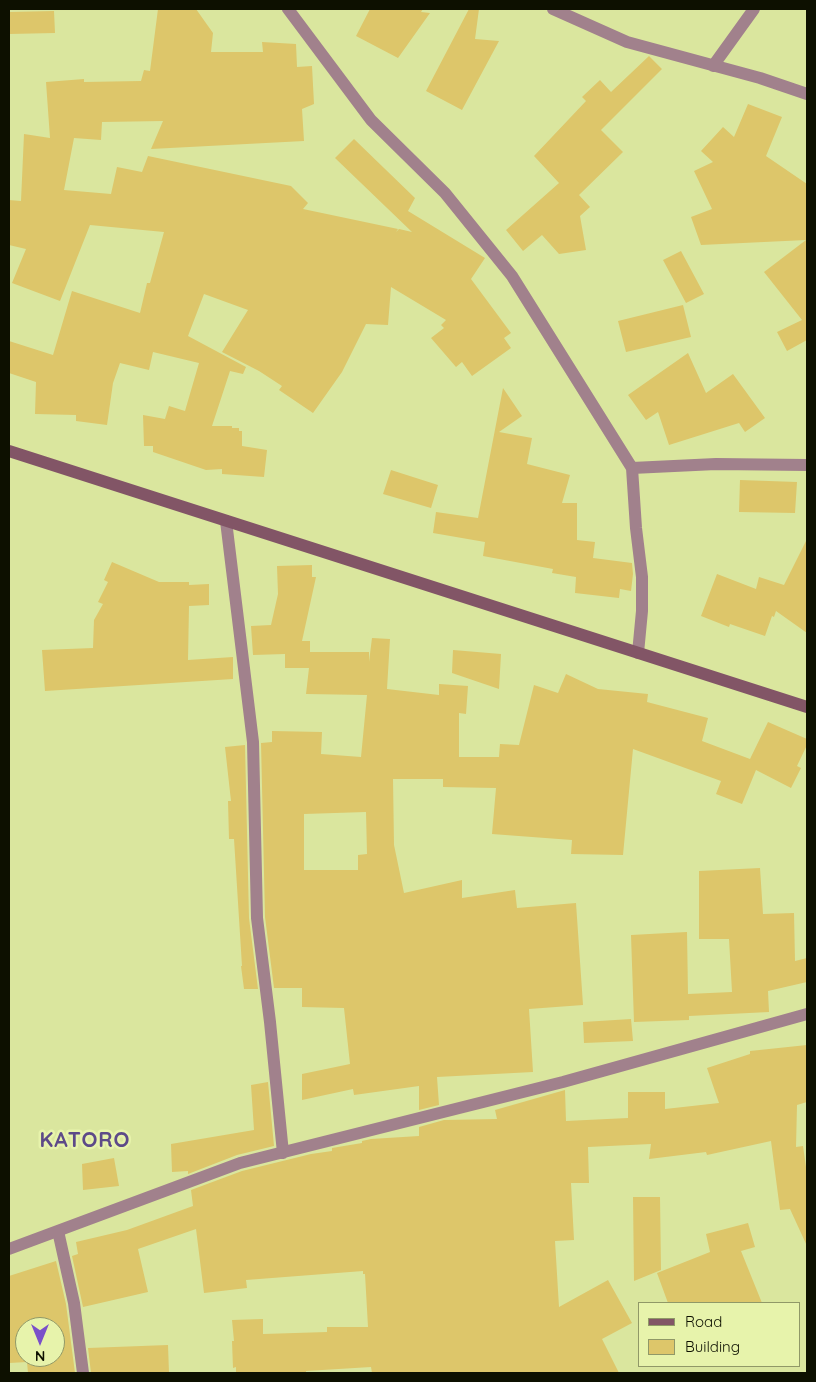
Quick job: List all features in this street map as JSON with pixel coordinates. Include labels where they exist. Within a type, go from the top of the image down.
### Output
[{"type":"street","points":[[288,9],[371,120],[445,193],[512,276],[632,468],[642,577],[642,611],[638,654]]},
{"type":"street","points":[[553,9],[626,42],[760,78],[807,94]]},
{"type":"street","points":[[713,66],[754,9]]},
{"type":"street","points":[[9,451],[638,654],[807,706]]},
{"type":"street","points":[[632,468],[716,464],[807,465]]},
{"type":"street","points":[[226,521],[253,742],[257,918],[283,1153]]},
{"type":"street","points":[[9,1249],[240,1163],[563,1082],[807,1014]]},
{"type":"street","points":[[58,1231],[74,1303],[82,1373]]},
{"type":"building","points":[[158,9],[196,9],[213,33],[211,52],[263,52],[262,42],[296,44],[297,67],[312,66],[314,104],[302,109],[304,141],[151,149],[163,121],[102,122],[101,140],[74,138],[64,190],[111,194],[117,167],[142,172],[148,156],[291,186],[308,203],[303,209],[398,229],[396,232],[399,229],[412,232],[335,158],[354,139],[415,198],[408,211],[485,258],[471,279],[511,333],[504,338],[511,348],[472,376],[462,362],[456,367],[431,338],[444,328],[441,325],[446,320],[391,287],[388,325],[366,324],[342,372],[313,413],[279,390],[282,386],[259,371],[222,352],[248,310],[204,294],[188,336],[246,367],[243,374],[230,371],[212,426],[239,428],[239,431],[242,431],[242,446],[267,450],[264,477],[222,474],[222,469],[206,470],[153,452],[153,446],[144,446],[143,415],[165,419],[169,406],[185,411],[199,363],[153,352],[149,370],[120,363],[113,383],[107,425],[76,421],[76,415],[35,414],[36,382],[9,373],[9,341],[53,355],[72,291],[140,313],[147,283],[150,283],[164,232],[90,225],[60,301],[12,283],[26,249],[9,245],[9,200],[21,201],[24,134],[50,138],[46,82],[84,79],[84,82],[141,81],[144,70],[150,71]]},
{"type":"building","points":[[370,9],[423,9],[421,12],[430,13],[398,58],[356,36]]},
{"type":"building","points":[[469,9],[479,9],[475,39],[499,41],[462,110],[426,91]]},
{"type":"building","points":[[54,11],[55,33],[9,34],[9,12]]},
{"type":"building","points":[[649,56],[662,69],[601,130],[623,152],[579,195],[590,207],[580,216],[586,250],[559,254],[542,235],[523,251],[506,230],[559,183],[534,156],[586,101],[582,97],[600,80],[611,92]]},
{"type":"building","points":[[748,104],[782,117],[766,156],[807,184],[807,340],[787,351],[777,332],[802,320],[764,272],[806,240],[701,245],[691,217],[712,209],[694,171],[713,162],[701,151],[723,127],[734,137]]},
{"type":"building","points":[[681,251],[704,294],[686,303],[663,260]]},
{"type":"building","points":[[683,305],[691,337],[626,352],[618,321]]},
{"type":"building","points":[[688,353],[706,393],[733,374],[765,418],[745,432],[739,423],[669,445],[658,412],[646,420],[628,395]]},
{"type":"building","points":[[503,388],[522,416],[499,432],[532,438],[527,464],[570,475],[562,503],[577,503],[577,540],[595,542],[593,558],[632,563],[631,591],[620,589],[619,598],[575,593],[576,577],[552,573],[553,569],[483,556],[485,542],[433,533],[436,512],[478,518]]},
{"type":"building","points":[[391,470],[438,485],[431,508],[383,494]]},
{"type":"building","points":[[740,480],[797,482],[795,513],[739,512]]},
{"type":"building","points":[[807,539],[807,633],[776,611],[774,617],[772,616],[765,636],[730,624],[729,627],[701,616],[717,574],[756,589],[759,577],[784,585]]},
{"type":"building","points":[[112,562],[159,582],[189,582],[189,585],[209,584],[209,605],[189,606],[188,660],[233,657],[233,679],[45,691],[42,650],[93,648],[94,620],[103,604],[98,602],[108,582],[104,580]]},
{"type":"building","points":[[312,565],[312,577],[316,577],[302,641],[310,641],[310,652],[369,652],[369,662],[372,638],[390,639],[387,689],[439,695],[439,684],[468,686],[466,714],[459,713],[459,757],[499,757],[500,744],[519,745],[534,685],[558,693],[566,674],[598,689],[648,694],[647,702],[708,718],[702,741],[750,759],[768,722],[807,739],[807,745],[797,766],[801,768],[791,788],[756,770],[742,804],[716,794],[721,781],[633,749],[623,855],[571,854],[572,840],[492,834],[496,788],[443,787],[443,779],[393,779],[394,845],[404,893],[462,880],[462,898],[515,890],[517,908],[576,903],[583,1005],[529,1009],[533,1072],[437,1077],[439,1105],[419,1110],[419,1086],[354,1095],[353,1089],[302,1100],[302,1074],[350,1064],[344,1008],[302,1007],[302,988],[274,988],[265,917],[261,743],[272,742],[272,731],[322,732],[321,754],[361,757],[367,695],[306,694],[309,668],[285,668],[285,654],[253,655],[251,626],[271,625],[278,594],[277,566]],"holes":[[[366,812],[367,854],[358,855],[358,870],[304,870],[304,814]]]},
{"type":"building","points":[[453,650],[501,654],[499,689],[452,673]]},
{"type":"building","points":[[245,745],[249,918],[258,989],[244,989],[234,839],[229,839],[228,801],[231,801],[225,747]]},
{"type":"building","points":[[760,868],[763,914],[794,913],[795,961],[807,958],[807,982],[768,991],[769,1012],[689,1016],[689,1020],[634,1022],[631,935],[687,932],[688,994],[732,992],[729,939],[699,939],[699,871]]},
{"type":"building","points":[[631,1019],[633,1041],[584,1043],[583,1022]]},
{"type":"building","points":[[807,1045],[807,1102],[797,1105],[796,1147],[803,1146],[807,1174],[807,1246],[790,1209],[780,1210],[771,1141],[707,1155],[706,1152],[649,1159],[651,1144],[588,1147],[589,1183],[571,1183],[574,1240],[555,1241],[559,1307],[608,1280],[632,1323],[602,1339],[619,1373],[372,1373],[371,1367],[306,1371],[306,1373],[236,1373],[236,1367],[233,1368],[232,1341],[234,1341],[232,1320],[263,1319],[263,1334],[327,1332],[327,1327],[368,1327],[365,1274],[363,1274],[363,1271],[246,1280],[247,1288],[204,1293],[196,1229],[138,1249],[148,1292],[83,1307],[72,1256],[78,1254],[76,1242],[127,1230],[193,1206],[191,1190],[242,1171],[311,1154],[332,1151],[332,1148],[362,1143],[362,1141],[371,1139],[419,1136],[419,1127],[444,1120],[497,1119],[495,1110],[565,1090],[566,1121],[628,1118],[628,1092],[665,1092],[665,1109],[719,1103],[707,1068],[750,1054],[750,1051]]},
{"type":"building","points":[[268,1082],[274,1146],[237,1155],[188,1174],[188,1171],[172,1172],[171,1144],[254,1130],[251,1085]]},
{"type":"building","points":[[114,1158],[119,1186],[83,1190],[82,1164]]},
{"type":"building","points":[[633,1197],[660,1197],[661,1270],[634,1281]]},
{"type":"building","points":[[748,1223],[755,1247],[741,1251],[762,1302],[668,1302],[657,1273],[710,1252],[706,1234]]},
{"type":"building","points":[[56,1261],[66,1304],[75,1373],[28,1373],[27,1367],[65,1367],[65,1317],[15,1317],[15,1363],[9,1363],[9,1276]]},
{"type":"building","points":[[168,1345],[169,1373],[91,1373],[88,1348]]},
{"type":"district","name":"KATORO","points":[[85,1141]]}]
